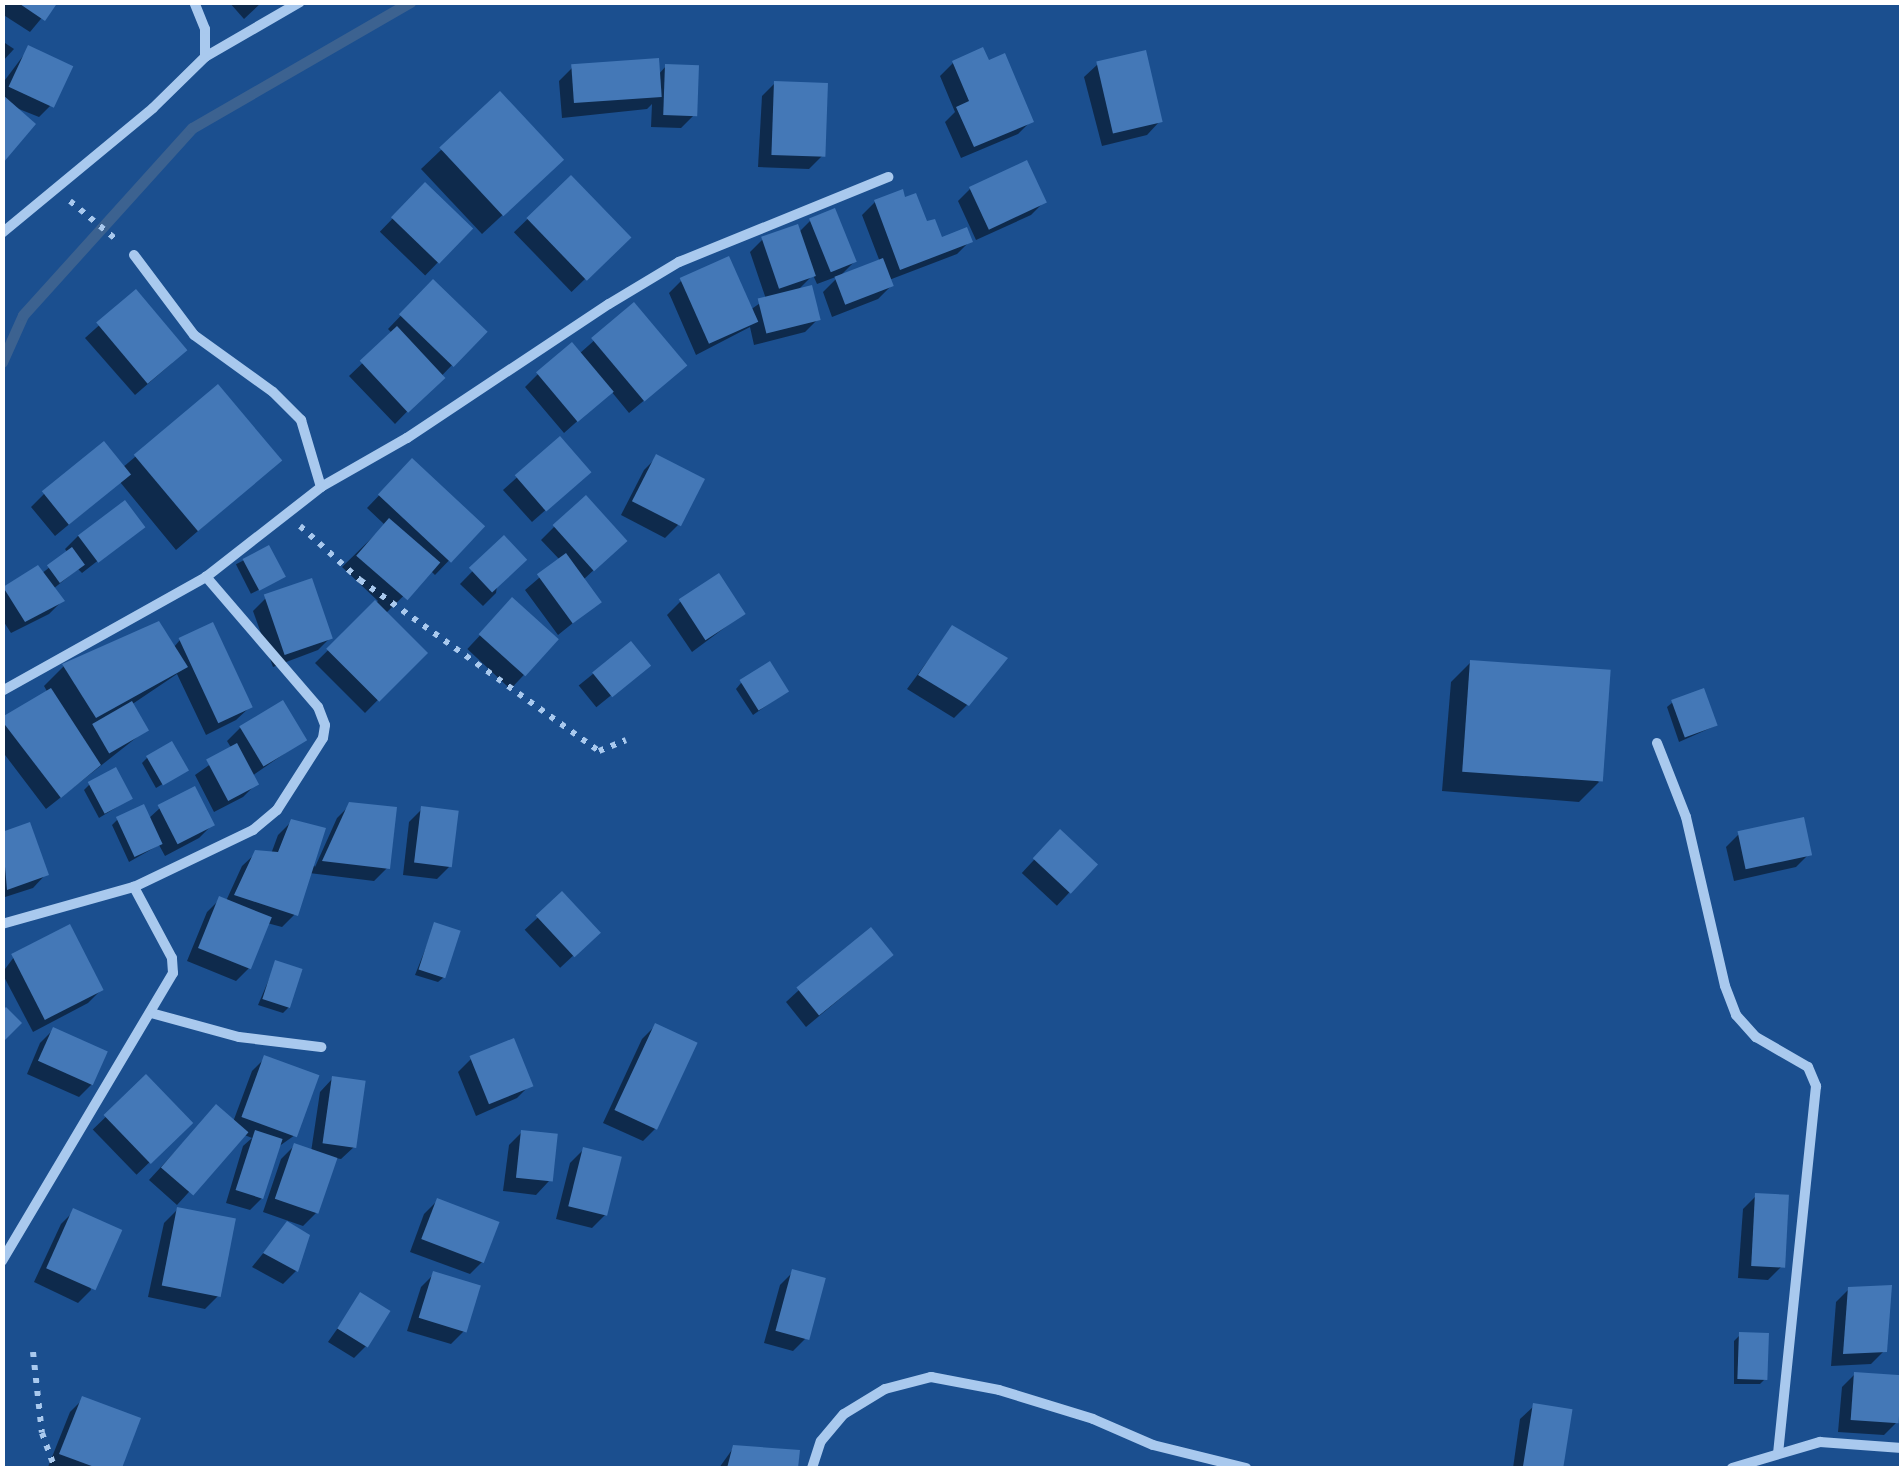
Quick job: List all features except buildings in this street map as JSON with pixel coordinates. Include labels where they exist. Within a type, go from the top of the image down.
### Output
[{"type":"street","points":[[194,2],[205,29],[205,57]]},
{"type":"street","points":[[2,233],[153,108],[205,57],[300,2]]},
{"type":"street","points":[[2,691],[206,576],[321,487],[407,438],[679,262],[888,177]]},
{"type":"street","points":[[134,255],[194,335],[273,392],[301,420],[321,487]]},
{"type":"street","points":[[2,924],[134,887],[254,830],[277,810],[323,738],[325,725],[318,707],[206,576]]},
{"type":"street","points":[[1657,744],[1686,818],[1725,986],[1736,1015],[1756,1037],[1808,1068],[1816,1086],[1778,1451]]},
{"type":"street","points":[[2,1261],[151,1014],[173,966],[134,887]]},
{"type":"street","points":[[151,1014],[239,1037],[321,1046]]},
{"type":"street","points":[[812,1468],[822,1441],[844,1414],[885,1389],[931,1377],[1000,1390],[1093,1420],[1153,1445],[1246,1468]]},
{"type":"street","points":[[1732,1468],[1778,1451],[1820,1442],[1902,1448]]},
{"type":"path","points":[[71,202],[134,255]]},
{"type":"path","points":[[288,516],[360,580],[599,751],[626,740]]},
{"type":"path","points":[[33,1352],[42,1433],[55,1468]]},
{"type":"waterway","points":[[2,362],[23,315],[192,128],[410,2]]}]
